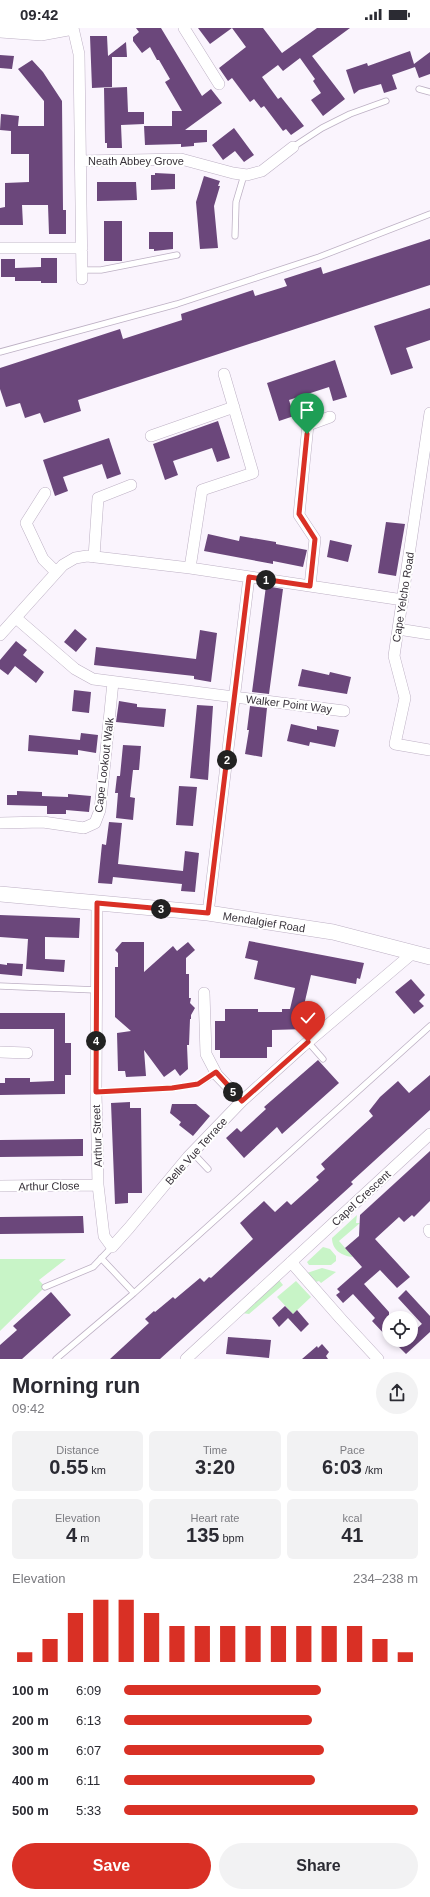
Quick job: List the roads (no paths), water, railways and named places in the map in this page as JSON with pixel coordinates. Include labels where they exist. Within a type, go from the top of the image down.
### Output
[{"type":"street","points":[[0,30],[42,33],[69,28]]},
{"type":"street","points":[[73,28],[79,54],[82,274]]},
{"type":"street","points":[[184,28],[219,84]]},
{"type":"street","name":"Neath Abbey Grove","points":[[81,161],[181,159],[244,175],[262,171],[294,147]]},
{"type":"street","points":[[0,248],[82,248]]},
{"type":"street","points":[[190,568],[202,490],[253,473],[224,374]]},
{"type":"street","points":[[151,436],[234,407]]},
{"type":"street","name":"Cape Yelcho Road","points":[[430,413],[425,483],[394,656],[405,698],[395,744],[430,750]]},
{"type":"street","points":[[310,586],[315,539],[299,514],[308,425],[330,417]]},
{"type":"street","points":[[94,557],[98,498],[131,486]]},
{"type":"street","points":[[45,493],[26,523],[43,559],[55,571]]},
{"type":"street","points":[[0,635],[55,571],[75,558],[94,557],[190,568],[403,600]]},
{"type":"street","name":"Walker Point Way","points":[[208,913],[249,577]]},
{"type":"street","points":[[16,618],[82,674],[93,679],[235,697]]},
{"type":"street","points":[[398,629],[430,634]]},
{"type":"street","name":"Cape Lookout Walk","points":[[0,823],[43,822],[84,828],[95,823],[100,810],[113,682]]},
{"type":"street","name":"Walker Point Way","points":[[235,697],[344,711]]},
{"type":"street","name":"Mendalgief Road","points":[[0,894],[208,913],[333,932],[430,957]]},
{"type":"street","name":"Arthur Street","points":[[97,903],[96,1092],[98,1185],[104,1236],[112,1247]]},
{"type":"street","name":"Belle Vue Terrace","points":[[112,1247],[192,1152],[242,1101],[308,1042],[414,952]]},
{"type":"street","points":[[204,993],[206,1054],[216,1072],[242,1101]]},
{"type":"street","points":[[0,1052],[27,1053]]},
{"type":"street","name":"Capel Crescent","points":[[186,1359],[430,1134]]},
{"type":"street","name":"Arthur Close","points":[[0,1186],[98,1185]]},
{"type":"street","points":[[291,1262],[378,1359]]},
{"type":"lane","points":[[419,89],[430,92]]},
{"type":"lane","name":"Neath Abbey Grove","points":[[294,147],[322,128],[350,114],[386,102]]},
{"type":"lane","points":[[235,236],[236,202],[244,175]]},
{"type":"lane","points":[[0,352],[177,304],[319,257],[430,214]]},
{"type":"lane","points":[[82,274],[177,255]]},
{"type":"lane","points":[[0,986],[96,990]]},
{"type":"lane","points":[[56,1359],[134,1293],[430,1026]]},
{"type":"lane","points":[[308,1042],[323,1059]]},
{"type":"lane","points":[[96,1092],[172,1088],[198,1084],[216,1072]]},
{"type":"lane","points":[[192,1152],[208,1169]]},
{"type":"lane","points":[[45,1286],[93,1267],[112,1247]]},
{"type":"lane","points":[[101,1258],[134,1293]]}]
